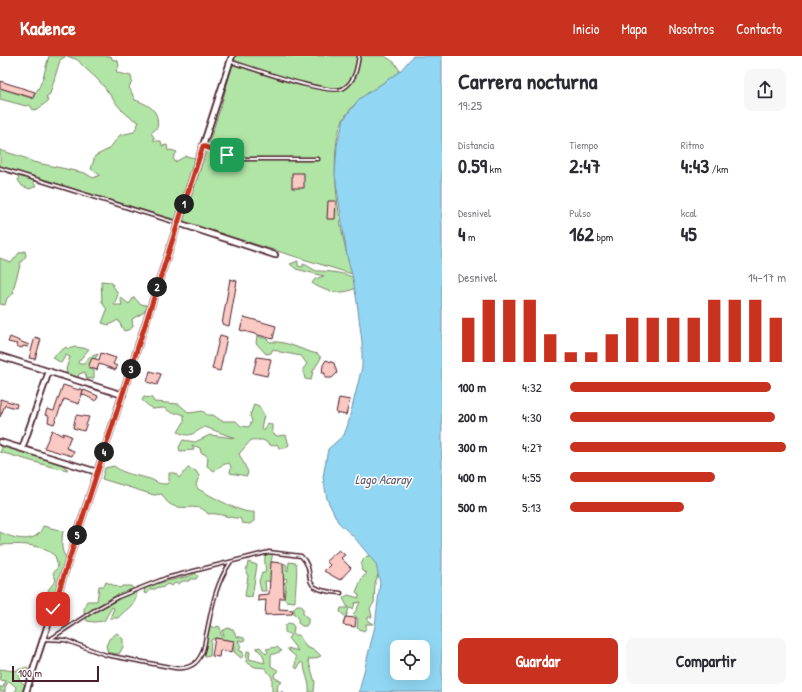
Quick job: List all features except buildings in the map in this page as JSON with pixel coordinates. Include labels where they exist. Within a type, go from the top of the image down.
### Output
[{"type":"street","points":[[26,692],[232,56]]},
{"type":"street","points":[[178,223],[275,255]]},
{"type":"street","points":[[0,356],[123,395]]},
{"type":"street","points":[[22,449],[49,372]]},
{"type":"street","points":[[0,442],[98,472]]},
{"type":"lane","points":[[230,61],[302,84],[336,91],[344,88],[354,77],[359,56]]},
{"type":"lane","points":[[203,146],[243,160],[318,159]]},
{"type":"lane","points":[[0,168],[178,223]]},
{"type":"lane","points":[[52,638],[93,611],[118,597],[166,578],[269,552],[298,555],[304,558],[312,585],[328,592],[341,593]]},
{"type":"lane","points":[[44,639],[52,638],[65,640],[106,655],[175,668],[190,666],[202,655],[218,586],[222,573],[230,562]]},
{"type":"green space","points":[[49,56],[66,56],[60,60],[50,94],[46,97],[48,101],[38,109],[33,110],[30,105],[26,106],[0,99],[0,88],[34,99],[34,94],[41,82]]},
{"type":"green space","points":[[67,56],[111,56],[112,59],[118,61],[119,66],[116,71],[118,73],[131,76],[132,82],[129,87],[135,100],[145,104],[153,110],[157,117],[157,128],[151,133],[154,137],[154,141],[161,141],[162,146],[167,145],[168,151],[171,150],[177,152],[173,158],[175,162],[186,156],[195,158],[176,220],[28,175],[35,180],[33,182],[36,186],[30,189],[22,186],[18,180],[19,176],[25,174],[0,167],[0,150],[33,162],[85,173],[93,178],[100,175],[91,169],[95,156],[109,149],[120,135],[134,132],[139,122],[132,119],[117,105],[100,82],[78,60]]},
{"type":"green space","points":[[235,56],[385,56],[395,63],[400,71],[362,97],[349,110],[338,133],[335,172],[337,195],[343,239],[352,274],[183,222],[221,106]]},
{"type":"green space","points":[[25,251],[26,256],[21,262],[13,290],[14,293],[7,298],[5,305],[0,304],[0,258],[11,263],[19,253]]},
{"type":"green space","points":[[298,261],[298,266],[303,267],[303,264],[316,271],[327,271],[348,275],[355,279],[357,287],[352,290],[340,292],[322,289],[312,283],[315,279],[324,276],[296,269],[290,264]]},
{"type":"green space","points":[[101,281],[111,282],[118,294],[114,305],[122,305],[120,297],[129,304],[134,297],[139,303],[148,306],[143,313],[132,319],[133,327],[124,331],[118,320],[109,325],[102,323],[107,310],[102,302]]},
{"type":"green space","points":[[257,336],[267,339],[270,342],[288,344],[318,354],[321,358],[313,371],[311,380],[305,379],[303,369],[307,364],[301,356],[280,352],[273,349],[271,353],[266,354],[256,343]]},
{"type":"green space","points":[[66,347],[68,349],[75,347],[89,349],[78,362],[79,364],[84,364],[89,357],[98,354],[89,369],[94,370],[94,378],[87,379],[85,372],[79,374],[78,379],[67,375],[66,369],[70,357],[66,355],[61,363],[52,357]]},
{"type":"green space","points":[[144,397],[152,398],[154,402],[179,404],[189,413],[203,411],[207,415],[213,415],[222,421],[236,421],[241,426],[249,427],[252,421],[250,416],[254,404],[259,406],[264,415],[261,428],[264,431],[268,423],[272,425],[272,433],[277,436],[286,435],[289,445],[285,448],[279,448],[277,444],[272,446],[263,440],[251,440],[239,454],[248,472],[247,476],[230,473],[231,467],[229,463],[222,465],[214,471],[207,466],[208,458],[205,454],[201,453],[200,448],[192,445],[194,450],[180,451],[179,447],[183,440],[195,442],[210,435],[235,438],[205,427],[189,435],[182,434],[178,432],[184,422],[184,415],[172,413],[164,408],[152,409],[142,400]]},
{"type":"green space","points":[[0,444],[8,448],[54,460],[62,464],[68,470],[0,452],[2,448]]},
{"type":"green space","points":[[114,466],[127,473],[164,484],[167,484],[169,481],[169,473],[175,473],[179,478],[188,468],[196,471],[199,476],[196,485],[198,489],[234,507],[248,512],[254,512],[254,521],[250,524],[242,523],[240,518],[208,514],[198,508],[178,507],[167,501],[162,494],[154,495],[102,479],[105,468]]},
{"type":"green space","points":[[43,526],[63,531],[62,548],[66,557],[63,579],[55,592],[54,598],[49,602],[47,599],[50,593],[48,590],[56,580],[53,573],[58,567],[55,556],[43,549],[29,545],[0,545],[0,532],[12,537],[24,539],[36,536]]},
{"type":"green space","points":[[269,550],[273,552],[271,562],[286,564],[286,569],[288,571],[289,562],[296,563],[297,565],[295,602],[286,601],[284,598],[286,585],[284,583],[287,581],[286,578],[281,582],[265,581],[266,591],[261,591],[259,581],[262,573],[265,573],[265,556]]},
{"type":"green space","points":[[367,556],[373,556],[380,569],[375,583],[374,603],[370,608],[372,617],[368,617],[368,621],[373,624],[366,624],[364,631],[357,628],[358,619],[353,614],[360,602],[355,603],[353,609],[349,608],[346,617],[340,612],[341,608],[348,608],[343,598],[348,595],[359,598],[359,595],[356,592],[362,578],[367,573],[362,571],[361,565]]},
{"type":"green space","points":[[248,562],[257,565],[252,597],[245,596],[248,576],[246,572]]},
{"type":"green space","points":[[195,573],[198,576],[196,579],[190,579],[189,581],[183,581],[178,584],[175,583],[172,586],[167,584],[162,588],[158,587],[156,589],[151,589],[147,594],[144,593],[145,587],[190,576]]},
{"type":"green space","points":[[106,582],[120,588],[122,586],[131,586],[135,591],[135,600],[133,604],[118,618],[110,618],[114,608],[112,607],[104,621],[87,621],[84,608],[87,601],[97,601],[99,586],[104,586]]},
{"type":"green space","points":[[297,605],[301,605],[303,608],[303,614],[308,618],[308,623],[306,626],[302,626],[298,623],[298,617],[294,614],[294,608]]},
{"type":"green space","points":[[288,623],[292,624],[294,627],[293,635],[299,635],[306,647],[316,651],[321,656],[314,659],[308,659],[315,682],[314,692],[309,692],[309,685],[304,665],[301,662],[297,669],[295,667],[296,657],[288,650],[288,648],[298,651],[288,638],[291,635],[285,632],[285,626]]},
{"type":"green space","points":[[210,626],[215,628],[217,626],[220,627],[221,635],[224,636],[222,631],[228,628],[233,629],[236,636],[244,638],[245,640],[238,640],[241,647],[239,650],[243,652],[243,656],[241,658],[234,652],[234,641],[215,638],[211,640],[210,656],[205,657],[203,645],[207,628]]},
{"type":"green space","points":[[117,633],[123,639],[123,647],[119,654],[108,653],[106,646],[109,639]]},
{"type":"green space","points":[[260,647],[266,654],[268,652],[266,649],[277,647],[282,651],[271,655],[271,666],[279,671],[275,673],[274,677],[282,682],[278,684],[277,691],[283,692],[272,692],[272,677],[265,668],[255,667],[246,662],[248,651],[250,652],[249,659],[265,663],[263,655],[256,648]]},
{"type":"green space","points":[[27,667],[29,673],[21,675],[19,679],[25,685],[22,692],[15,692],[16,687],[9,681],[5,687],[5,692],[0,692],[0,687],[3,687],[6,681],[0,680],[0,669],[14,671]]},
{"type":"water","name":"Lago Acaray","points":[[413,56],[442,56],[442,692],[359,692],[375,626],[380,583],[376,564],[354,537],[338,522],[327,499],[323,477],[328,449],[344,435],[348,424],[362,367],[362,342],[357,302],[347,256],[335,175],[337,145],[344,119],[359,99],[400,71]]},
{"type":"route","points":[[53,609],[203,146],[227,155]]}]
